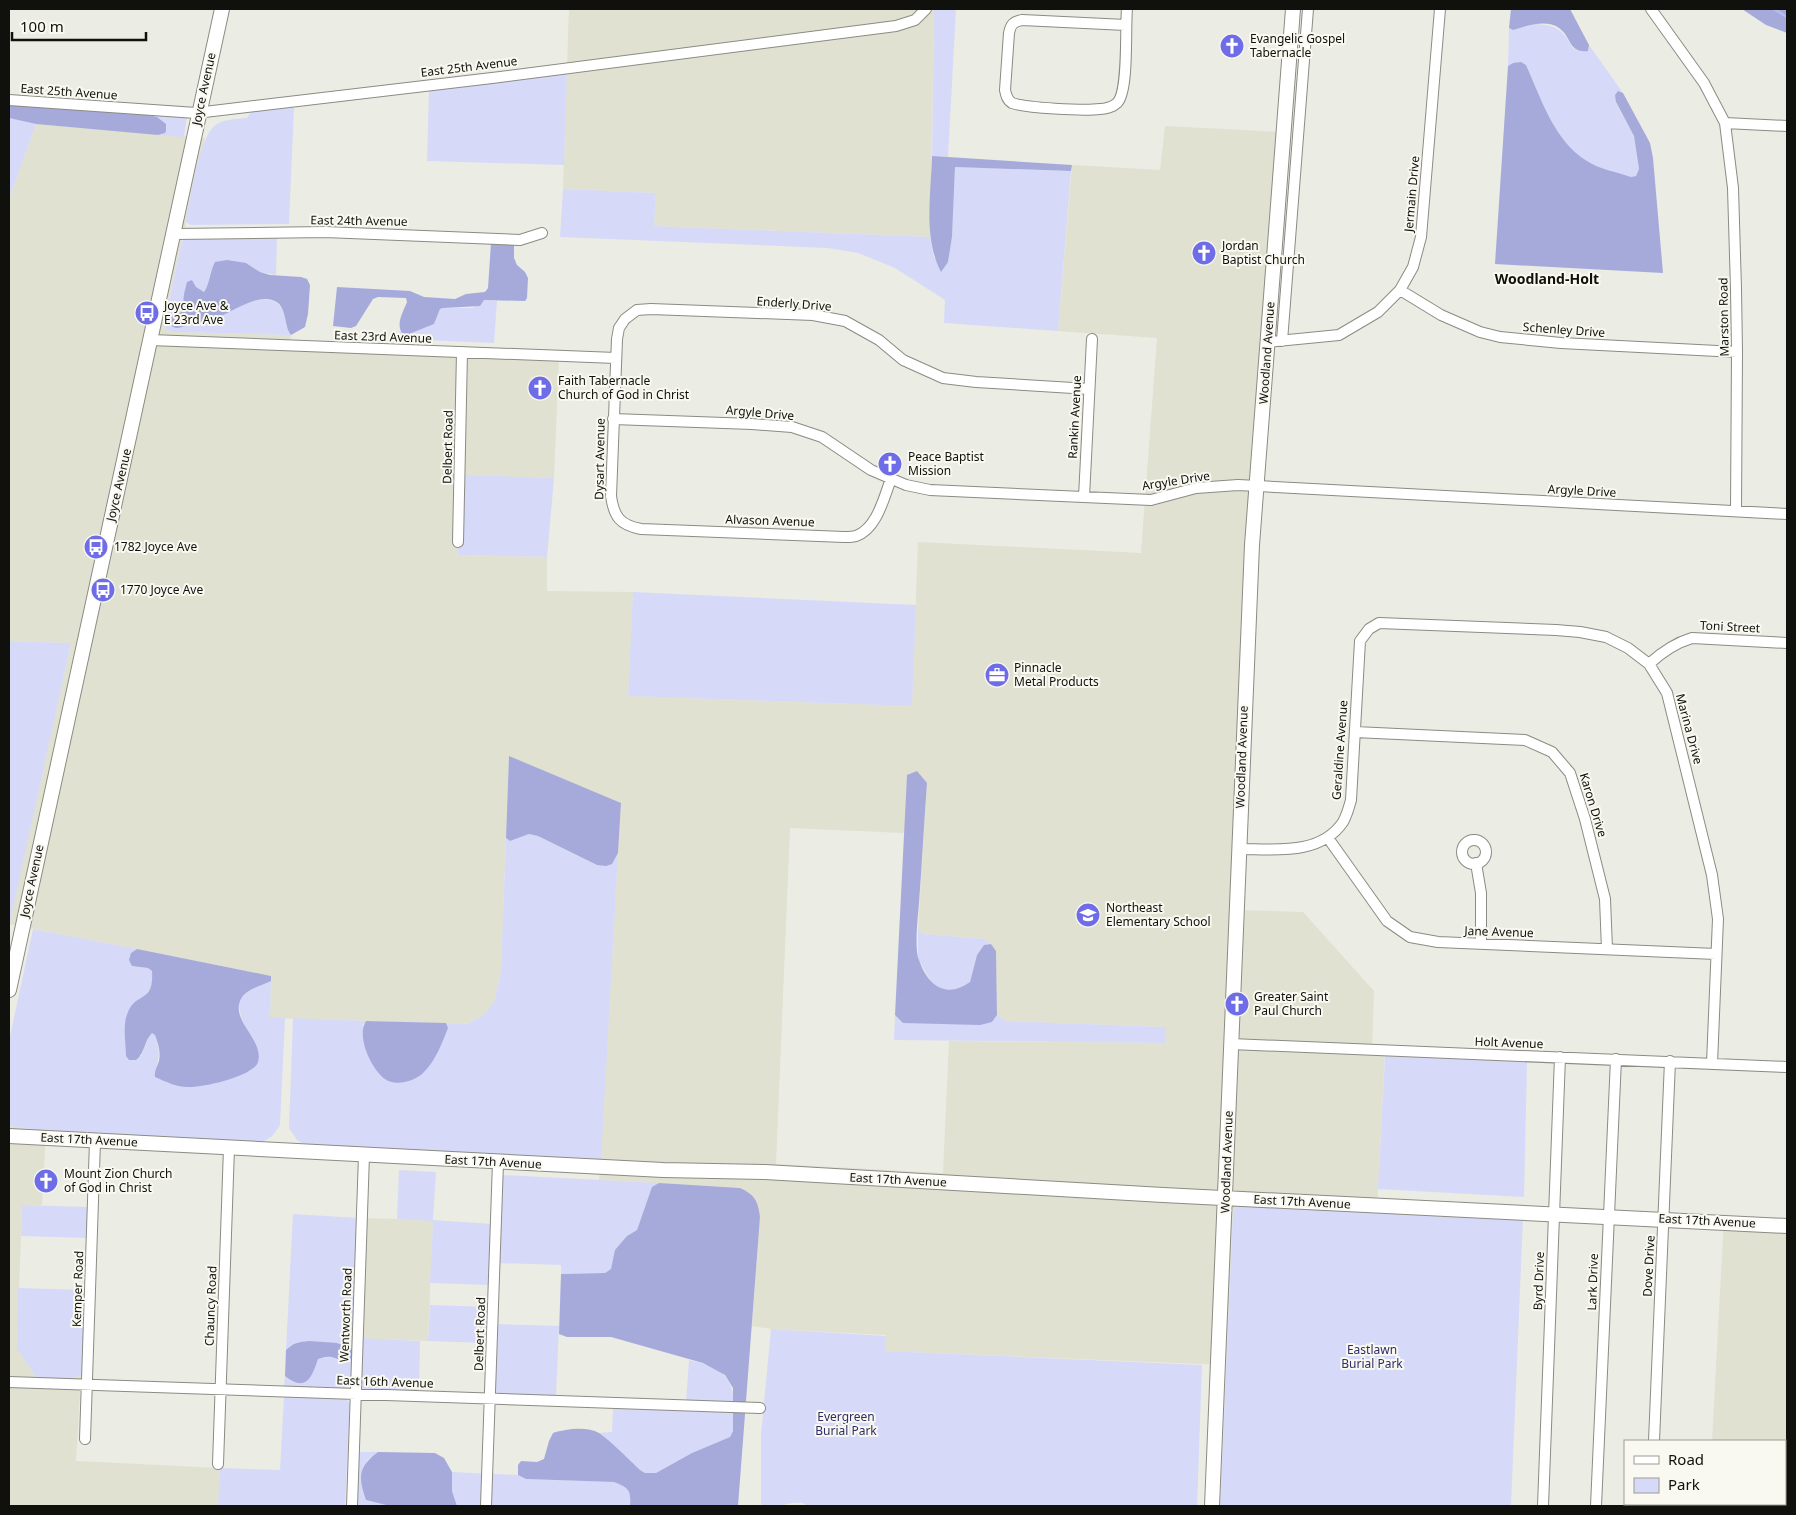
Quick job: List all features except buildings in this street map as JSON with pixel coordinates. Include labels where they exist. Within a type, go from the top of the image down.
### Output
[{"type":"street","name":"Joyce Avenue","points":[[9,990],[222,9]]},
{"type":"street","name":"East 25th Avenue","points":[[9,100],[199,112],[492,78],[896,26],[914,20],[926,9]]},
{"type":"street","points":[[1126,25],[1022,20],[1014,22],[1011,26],[1006,96],[1010,102],[1021,105],[1092,110],[1110,107],[1118,103],[1124,82],[1127,9]]},
{"type":"street","name":"Woodland Avenue","points":[[1212,1506],[1226,1198],[1245,671],[1256,486],[1293,9]]},
{"type":"street","points":[[1282,341],[1308,9]]},
{"type":"street","name":"Jermain Drive","points":[[1268,342],[1339,335],[1378,312],[1400,290],[1413,267],[1421,237],[1440,9]]},
{"type":"street","points":[[1651,9],[1704,82],[1725,123],[1787,126]]},
{"type":"street","name":"Marston Road","points":[[1725,123],[1733,188],[1737,352],[1736,511]]},
{"type":"street","name":"East 24th Avenue","points":[[174,234],[335,232],[520,240],[542,233]]},
{"type":"street","name":"Schenley Drive","points":[[1400,290],[1441,315],[1480,332],[1500,337],[1561,343],[1737,352]]},
{"type":"street","name":"Enderly Drive","points":[[617,339],[619,328],[625,318],[637,310],[813,315],[845,321],[879,340],[903,360],[943,378],[976,382],[1089,389]]},
{"type":"street","name":"Dysart Avenue","points":[[617,339],[611,496],[613,508],[618,518]]},
{"type":"street","name":"Rankin Avenue","points":[[1084,497],[1092,339]]},
{"type":"street","name":"East 23rd Avenue","points":[[150,340],[616,358]]},
{"type":"street","name":"Delbert Road","points":[[458,542],[462,352]]},
{"type":"street","name":"Argyle Drive","points":[[613,419],[743,423],[792,427],[822,437],[871,470],[906,485],[930,490],[1151,500],[1196,488],[1238,485],[1787,514]]},
{"type":"street","name":"Alvason Avenue","points":[[618,518],[628,527],[641,529],[856,536],[867,530],[874,520],[891,479]]},
{"type":"street","name":"Marina Drive","points":[[1368,629],[1379,623],[1392,623],[1580,632],[1606,637],[1628,648],[1649,664],[1667,693],[1712,875],[1718,919],[1712,1063]]},
{"type":"street","name":"Geraldine Avenue","points":[[1328,838],[1343,821],[1351,800],[1360,641],[1368,629]]},
{"type":"street","name":"Toni Street","points":[[1649,664],[1661,653],[1681,641],[1692,638],[1787,643]]},
{"type":"street","name":"Karon Drive","points":[[1355,732],[1526,740],[1552,752],[1570,773],[1586,819],[1605,899],[1607,950]]},
{"type":"street","points":[[1239,849],[1294,850],[1328,838]]},
{"type":"street","name":"Jane Avenue","points":[[1328,838],[1387,921],[1410,937],[1438,942],[1716,954]]},
{"type":"street","points":[[1476,863],[1481,893],[1481,944]]},
{"type":"street","name":"Holt Avenue","points":[[1231,1044],[1787,1067]]},
{"type":"street","name":"Byrd Drive","points":[[1543,1506],[1560,1057]]},
{"type":"street","name":"Lark Drive","points":[[1596,1506],[1616,1059]]},
{"type":"street","name":"Dove Drive","points":[[1654,1440],[1670,1061]]},
{"type":"street","name":"East 17th Avenue","points":[[9,1136],[663,1170],[765,1172],[1226,1198],[1787,1226]]},
{"type":"street","name":"Kemper Road","points":[[85,1439],[95,1141]]},
{"type":"street","name":"Chauncy Road","points":[[218,1464],[229,1148]]},
{"type":"street","name":"Wentworth Road","points":[[352,1506],[364,1155]]},
{"type":"street","name":"Delbert Road","points":[[486,1506],[498,1162]]},
{"type":"street","name":"East 16th Avenue","points":[[9,1382],[760,1408]]},
{"type":"shaded area","points":[[569,9],[934,10],[930,237],[654,226],[656,193],[563,189]]},
{"type":"shaded area","points":[[1511,9],[1570,9],[1589,45],[1588,51],[1577,50],[1573,47],[1563,32],[1554,25],[1530,25],[1513,30],[1509,28]]},
{"type":"shaded area","points":[[1742,9],[1787,9],[1787,33],[1766,25]]},
{"type":"shaded area","points":[[1521,62],[1526,65],[1543,105],[1557,131],[1566,142],[1592,164],[1631,177],[1636,176],[1639,169],[1634,136],[1616,102],[1615,95],[1618,91],[1623,93],[1650,143],[1663,273],[1495,264],[1508,66]]},
{"type":"shaded area","points":[[9,105],[143,114],[157,117],[166,124],[166,131],[158,135],[36,124],[9,118]]},
{"type":"shaded area","points":[[36,124],[205,138],[164,322],[166,330],[174,332],[291,335],[290,345],[559,355],[554,478],[460,476],[458,555],[547,557],[547,591],[633,592],[628,696],[912,706],[918,542],[1141,553],[1157,338],[1058,331],[1072,165],[1160,170],[1165,126],[1283,132],[1237,910],[1303,912],[1374,991],[1372,1049],[1385,1049],[1377,1210],[1236,1206],[1233,1213],[1226,1365],[885,1351],[886,1335],[771,1329],[752,1326],[760,1217],[740,1188],[599,1180],[621,803],[509,757],[501,970],[495,1000],[485,1014],[467,1024],[270,1018],[271,976],[9,924],[71,643],[9,641],[9,199]],"holes":[[[927,783],[918,929],[923,934],[985,939],[991,944],[996,951],[997,1015],[1006,1021],[1166,1027],[1166,1043],[949,1041],[943,1173],[776,1164],[790,828],[903,833]]]},
{"type":"shaded area","points":[[932,156],[1072,165],[1071,171],[955,167],[952,237],[948,262],[941,272],[935,259],[930,230]]},
{"type":"shaded area","points":[[491,243],[514,244],[514,258],[517,265],[525,272],[528,278],[527,298],[525,301],[484,300],[480,306],[443,308],[440,309],[434,324],[409,334],[403,334],[400,323],[407,302],[406,298],[378,297],[373,299],[356,326],[351,328],[333,326],[337,287],[410,291],[424,297],[455,299],[466,294],[485,292],[488,288]]},
{"type":"shaded area","points":[[227,260],[246,263],[260,272],[270,275],[307,279],[310,285],[305,327],[291,335],[281,306],[271,300],[263,299],[245,304],[210,321],[192,323],[179,328],[171,325],[169,322],[172,316],[182,311],[187,282],[192,280],[196,287],[204,292],[215,262]]},
{"type":"shaded area","points":[[509,756],[621,803],[618,853],[612,864],[606,866],[597,865],[538,836],[529,834],[510,841],[506,838]]},
{"type":"shaded area","points":[[917,771],[927,783],[917,932],[919,960],[927,977],[933,983],[939,987],[953,989],[970,982],[977,955],[984,945],[991,944],[996,951],[997,1015],[992,1022],[980,1025],[903,1023],[895,1015],[907,775]]},
{"type":"shaded area","points":[[137,949],[271,976],[271,981],[253,988],[240,1001],[240,1016],[257,1046],[259,1054],[258,1062],[254,1067],[227,1080],[195,1087],[172,1084],[155,1077],[160,1054],[155,1035],[152,1033],[139,1057],[136,1060],[129,1060],[126,1056],[126,1017],[136,1001],[148,993],[152,981],[152,971],[148,968],[132,966],[129,960],[131,953]]},
{"type":"shaded area","points":[[366,1021],[446,1023],[448,1028],[435,1057],[424,1072],[411,1080],[394,1083],[385,1079],[370,1060],[363,1035],[363,1027]]},
{"type":"shaded area","points":[[9,1126],[46,1131],[42,1205],[22,1205],[17,1349],[69,1380],[81,1375],[76,1461],[220,1468],[218,1506],[9,1506]]},
{"type":"shaded area","points":[[659,1183],[740,1188],[755,1199],[758,1207],[760,1217],[738,1506],[630,1506],[628,1490],[614,1482],[526,1479],[518,1475],[518,1465],[521,1461],[537,1462],[544,1459],[553,1433],[564,1430],[589,1429],[599,1433],[645,1473],[656,1473],[692,1453],[730,1437],[733,1431],[733,1388],[725,1375],[703,1363],[611,1337],[567,1337],[559,1334],[561,1274],[605,1273],[611,1269],[615,1250],[627,1236],[637,1230],[652,1187]]},
{"type":"shaded area","points":[[359,1218],[433,1220],[428,1341],[353,1338]]},
{"type":"shaded area","points":[[1724,1218],[1787,1223],[1787,1506],[1709,1506],[1786,1505],[1786,1440],[1712,1440]]},
{"type":"shaded area","points":[[309,1341],[337,1343],[353,1349],[353,1358],[344,1361],[329,1357],[318,1359],[307,1381],[298,1383],[292,1381],[285,1376],[286,1350],[296,1343]]},
{"type":"shaded area","points":[[378,1452],[435,1453],[444,1458],[452,1472],[452,1491],[457,1506],[390,1506],[366,1500],[361,1479],[363,1468],[371,1457]]},
{"type":"green space","points":[[934,9],[956,9],[948,157],[932,156]]},
{"type":"green space","points":[[1537,24],[1551,26],[1560,30],[1574,49],[1588,51],[1589,45],[1623,93],[1618,91],[1616,103],[1634,136],[1639,169],[1636,176],[1631,177],[1597,166],[1576,152],[1557,131],[1543,105],[1526,65],[1513,63],[1508,66],[1509,28],[1513,30]]},
{"type":"green space","points":[[567,73],[564,165],[427,161],[429,89]]},
{"type":"green space","points":[[294,107],[289,224],[191,225],[186,222],[200,154],[211,130],[217,124],[224,121],[247,118],[252,110]]},
{"type":"green space","points":[[143,114],[187,116],[184,137],[158,135],[164,133]]},
{"type":"green space","points":[[9,118],[36,124],[9,199]]},
{"type":"green space","points":[[955,167],[1071,171],[1058,331],[944,323],[945,300],[895,268],[858,253],[828,248],[560,237],[563,189],[656,193],[654,226],[930,237],[934,258],[948,262],[952,237]]},
{"type":"green space","points":[[277,234],[276,275],[260,272],[246,263],[211,271],[207,289],[203,292],[196,287],[192,280],[184,295],[184,309],[179,314],[180,328],[192,323],[211,320],[254,301],[271,300],[281,307],[291,335],[174,332],[166,330],[164,323],[182,241],[192,235]]},
{"type":"green space","points":[[484,300],[497,301],[494,343],[399,339],[400,330],[403,334],[409,334],[434,324],[440,309],[473,308]]},
{"type":"green space","points":[[460,475],[554,478],[547,557],[458,555]]},
{"type":"green space","points":[[633,592],[916,605],[912,706],[628,696]]},
{"type":"green space","points":[[9,641],[71,643],[9,926]]},
{"type":"green space","points":[[529,834],[538,836],[597,865],[612,864],[618,853],[601,1160],[305,1145],[297,1140],[289,1128],[293,1018],[366,1021],[362,1026],[448,1028],[446,1023],[467,1024],[485,1014],[495,1000],[501,970],[506,838],[510,841]]},
{"type":"green space","points":[[33,929],[137,949],[131,953],[132,966],[148,968],[152,971],[152,982],[148,993],[136,1002],[126,1041],[126,1056],[141,1056],[152,1033],[155,1035],[159,1050],[155,1072],[258,1051],[243,1021],[239,1005],[245,993],[271,981],[270,1017],[285,1018],[280,1125],[274,1134],[269,1139],[258,1143],[46,1131],[9,1126],[9,1041]]},
{"type":"green space","points":[[918,929],[923,934],[985,939],[991,944],[984,945],[977,955],[970,982],[959,990],[939,989],[932,983],[918,959]]},
{"type":"green space","points":[[895,1015],[903,1023],[992,1022],[997,1015],[1006,1021],[1166,1027],[1166,1043],[894,1040]]},
{"type":"green space","points":[[1385,1055],[1527,1061],[1524,1197],[1378,1189]]},
{"type":"green space","points":[[399,1170],[436,1172],[433,1220],[493,1224],[491,1285],[430,1283],[433,1221],[397,1219]]},
{"type":"green space","points":[[501,1175],[659,1183],[652,1188],[637,1230],[627,1236],[616,1250],[611,1269],[605,1273],[561,1274],[561,1265],[497,1263]]},
{"type":"green space","name":"Eastlawn Burial Park","points":[[1248,1203],[1523,1218],[1511,1506],[1220,1506],[1233,1213],[1236,1206]]},
{"type":"green space","points":[[22,1205],[88,1207],[87,1238],[21,1236]]},
{"type":"green space","points":[[293,1214],[359,1218],[353,1349],[337,1343],[291,1345],[286,1350]]},
{"type":"green space","points":[[18,1288],[87,1290],[85,1360],[81,1375],[69,1380],[37,1378],[17,1349]]},
{"type":"green space","points":[[430,1305],[489,1307],[488,1343],[428,1341]]},
{"type":"green space","points":[[495,1324],[559,1326],[556,1396],[501,1394],[496,1392],[494,1386]]},
{"type":"green space","name":"Evergreen Burial Park","points":[[771,1329],[886,1336],[886,1351],[1202,1365],[1197,1506],[808,1506],[797,1502],[777,1506],[761,1506],[761,1435]]},
{"type":"green space","points":[[360,1338],[420,1341],[419,1390],[415,1392],[366,1390],[360,1387]]},
{"type":"green space","points":[[332,1357],[341,1361],[353,1358],[352,1377],[347,1388],[343,1390],[284,1388],[285,1376],[293,1382],[318,1358]]},
{"type":"green space","points":[[689,1360],[715,1368],[721,1372],[730,1384],[734,1402],[686,1402]]},
{"type":"green space","points":[[284,1396],[340,1397],[350,1403],[345,1506],[218,1506],[220,1468],[280,1470]]},
{"type":"green space","points":[[613,1407],[734,1409],[733,1431],[730,1437],[692,1453],[656,1473],[645,1473],[598,1433],[612,1432]]},
{"type":"green space","points":[[355,1452],[378,1452],[367,1460],[366,1500],[390,1506],[354,1506]]},
{"type":"green space","points":[[452,1472],[518,1475],[526,1479],[614,1482],[628,1490],[630,1506],[457,1506],[452,1491]]},
{"type":"waterway","points":[[1774,9],[1787,17]]},
{"type":"place","name":"Evangelic Gospel Tabernacle","points":[[1232,46]]},
{"type":"place","name":"Jordan Baptist Church","points":[[1204,253]]},
{"type":"place","name":"Joyce Ave & E 23rd Ave","points":[[147,313]]},
{"type":"place","name":"Faith Tabernacle Church of God in Christ","points":[[540,388]]},
{"type":"place","name":"Peace Baptist Mission","points":[[890,464]]},
{"type":"place","name":"1782 Joyce Ave","points":[[96,547]]},
{"type":"place","name":"1770 Joyce Ave","points":[[103,590]]},
{"type":"place","name":"Pinnacle Metal Products","points":[[997,675]]},
{"type":"place","name":"Northeast Elementary School","points":[[1088,915]]},
{"type":"place","name":"Greater Saint Paul Church","points":[[1237,1004]]},
{"type":"place","name":"Mount Zion Church of God in Christ","points":[[46,1181]]},
{"type":"district","name":"Woodland-Holt","points":[[1547,279]]}]
